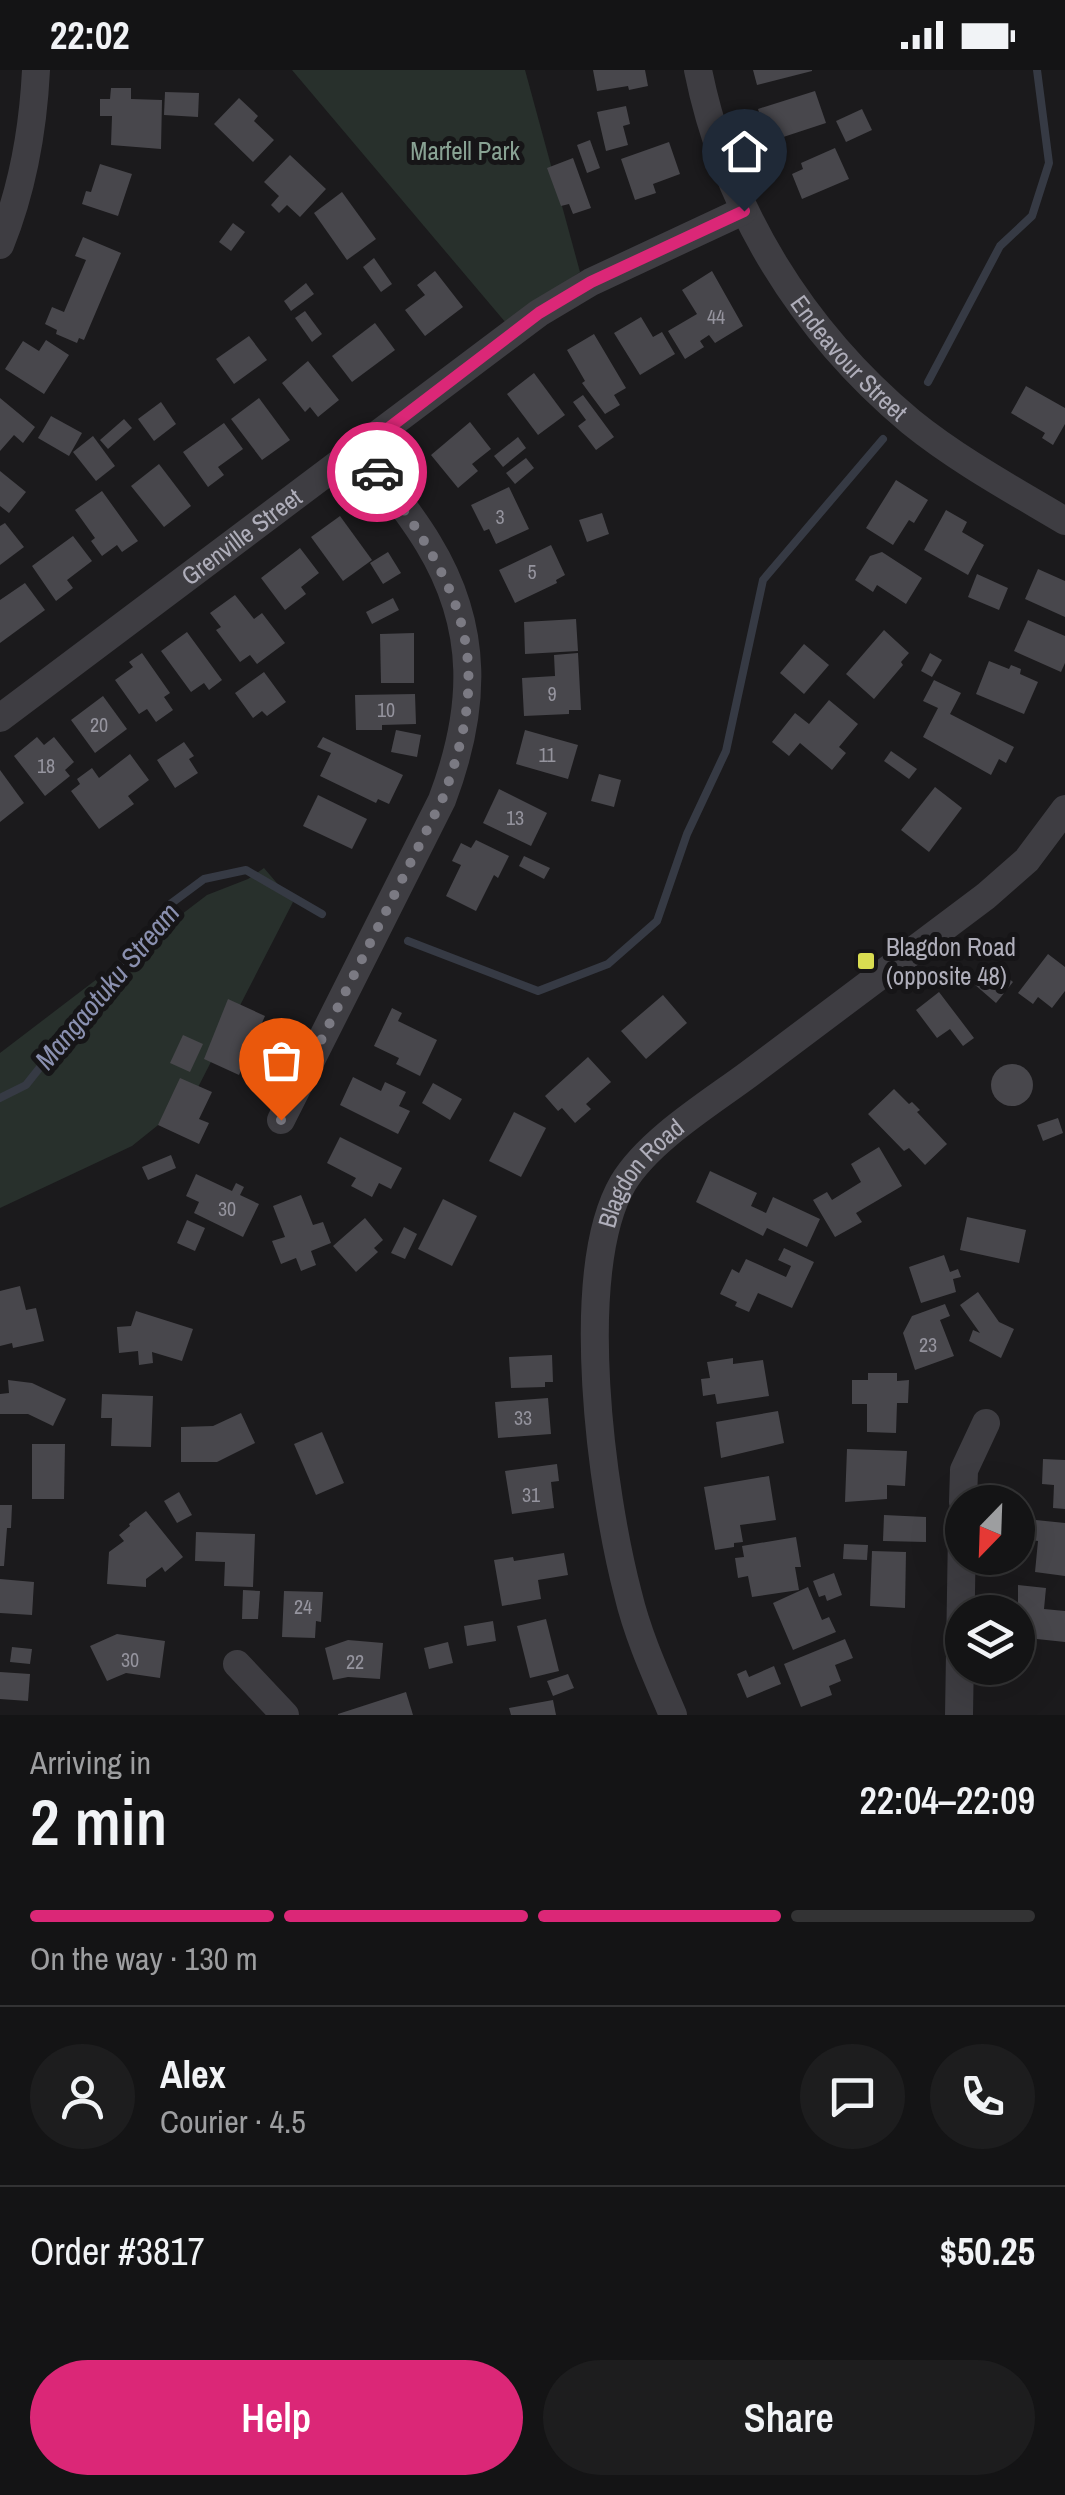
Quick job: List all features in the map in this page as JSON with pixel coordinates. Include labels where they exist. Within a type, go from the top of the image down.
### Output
[{"type":"street","points":[[0,244],[12,214],[30,141],[36,70]]},
{"type":"street","name":"Endeavour Street","points":[[698,70],[720,151],[744,211],[802,306],[842,356],[913,424],[1065,521]]},
{"type":"street","name":"Grenville Street","points":[[0,718],[539,313],[591,282],[744,211]]},
{"type":"street","points":[[281,1120],[442,800],[458,757],[466,718],[468,670],[464,631],[453,593],[428,543],[360,450]]},
{"type":"street","name":"Blagdon Road","points":[[673,1715],[627,1592],[601,1442],[596,1392],[597,1285],[601,1240],[610,1212],[624,1181],[680,1126],[986,896],[1027,860],[1065,808]]},
{"type":"street","points":[[964,1485],[964,1470],[986,1423]]},
{"type":"street","points":[[958,1715],[961,1575]]},
{"type":"street","points":[[237,1664],[285,1715]]},
{"type":"green space","name":"Marfell Park","points":[[292,70],[525,70],[580,272],[506,323]]},
{"type":"green space","points":[[264,868],[293,902],[193,1097],[132,1146],[0,1208],[0,1053],[207,895],[248,879]]},
{"type":"building","points":[[593,70],[645,70],[648,86],[597,91]]},
{"type":"building","points":[[753,70],[812,70],[812,71],[757,85]]},
{"type":"building","points":[[111,88],[131,88],[131,99],[162,100],[161,149],[111,145],[112,116],[100,116],[100,99],[110,99]]},
{"type":"building","points":[[815,91],[826,123],[768,142],[758,109]]},
{"type":"building","points":[[165,92],[199,93],[198,117],[164,115]]},
{"type":"building","points":[[239,98],[258,116],[254,121],[274,140],[253,162],[214,124]]},
{"type":"building","points":[[626,106],[630,124],[623,126],[628,145],[606,151],[597,112]]},
{"type":"building","points":[[862,109],[872,130],[846,142],[836,121]]},
{"type":"building","points":[[590,140],[600,168],[587,173],[577,145]]},
{"type":"building","points":[[669,142],[680,174],[653,184],[656,193],[635,200],[621,159]]},
{"type":"building","points":[[835,148],[849,179],[802,199],[792,174],[803,169],[801,163]]},
{"type":"building","points":[[290,155],[326,189],[300,217],[287,205],[279,213],[271,205],[279,196],[264,182]]},
{"type":"building","points":[[573,158],[591,208],[573,214],[569,204],[561,206],[547,168]]},
{"type":"building","points":[[100,164],[132,174],[118,216],[82,204],[86,191],[91,192]]},
{"type":"building","points":[[342,192],[376,239],[347,260],[314,213]]},
{"type":"building","points":[[233,223],[245,232],[231,251],[219,242]]},
{"type":"building","points":[[83,237],[121,253],[84,340],[79,338],[77,343],[45,324],[52,307],[64,312],[86,260],[75,256]]},
{"type":"building","points":[[374,258],[392,284],[381,292],[363,267]]},
{"type":"building","points":[[435,271],[463,307],[425,336],[405,310],[425,295],[417,285]]},
{"type":"building","points":[[712,271],[743,326],[715,343],[709,335],[700,341],[704,347],[685,359],[668,331],[697,314],[682,290]]},
{"type":"building","points":[[306,283],[314,294],[291,311],[284,301]]},
{"type":"building","points":[[305,311],[322,334],[312,342],[295,318]]},
{"type":"building","points":[[641,317],[653,337],[662,332],[675,354],[640,375],[614,333]]},
{"type":"building","points":[[375,323],[395,350],[352,382],[332,356]]},
{"type":"building","points":[[594,334],[626,388],[614,395],[620,405],[605,414],[582,383],[585,381],[567,350]]},
{"type":"building","points":[[249,336],[267,360],[234,384],[216,359]]},
{"type":"building","points":[[46,340],[69,355],[44,394],[5,369],[23,341],[39,351]]},
{"type":"building","points":[[308,361],[339,400],[318,417],[310,407],[305,412],[282,383]]},
{"type":"building","points":[[534,373],[565,415],[538,435],[507,394]]},
{"type":"building","points":[[1026,386],[1065,408],[1065,424],[1053,445],[1042,438],[1045,433],[1011,413]]},
{"type":"building","points":[[583,395],[614,437],[596,450],[578,426],[586,420],[573,402]]},
{"type":"building","points":[[0,398],[35,427],[23,443],[14,435],[0,451]]},
{"type":"building","points":[[259,398],[290,440],[262,460],[231,419]]},
{"type":"building","points":[[161,402],[176,424],[154,441],[138,419]]},
{"type":"building","points":[[51,416],[82,433],[69,456],[38,438]]},
{"type":"building","points":[[124,419],[132,428],[108,449],[100,440]]},
{"type":"building","points":[[470,422],[491,449],[472,464],[478,471],[458,488],[431,455]]},
{"type":"building","points":[[224,423],[243,449],[218,467],[224,475],[208,487],[183,452]]},
{"type":"building","points":[[93,436],[115,466],[96,481],[73,452]]},
{"type":"building","points":[[518,437],[526,448],[503,467],[494,456]]},
{"type":"building","points":[[526,458],[534,468],[515,484],[506,473]]},
{"type":"building","points":[[159,464],[191,506],[164,527],[131,486]]},
{"type":"building","points":[[0,471],[26,492],[9,513],[0,506]]},
{"type":"building","points":[[896,480],[928,500],[914,523],[909,520],[893,545],[866,528]]},
{"type":"building","points":[[509,487],[529,529],[496,544],[489,529],[484,531],[471,505]]},
{"type":"building","points":[[102,491],[138,541],[122,552],[117,545],[102,556],[91,541],[95,538],[75,510]]},
{"type":"building","points":[[946,510],[967,522],[962,532],[984,545],[968,575],[924,550]]},
{"type":"building","points":[[602,513],[609,534],[587,542],[579,520]]},
{"type":"building","points":[[340,516],[372,560],[343,581],[311,537]]},
{"type":"building","points":[[5,523],[24,547],[0,565],[0,526]]},
{"type":"building","points":[[73,536],[92,561],[67,580],[73,588],[56,601],[32,566]]},
{"type":"building","points":[[551,545],[565,575],[557,583],[515,603],[499,570]]},
{"type":"building","points":[[300,548],[319,573],[301,587],[306,594],[285,610],[261,578]]},
{"type":"building","points":[[388,552],[401,573],[383,584],[370,563]]},
{"type":"building","points":[[882,552],[922,578],[906,604],[877,585],[873,592],[855,580],[870,556]]},
{"type":"building","points":[[1038,569],[1065,581],[1065,617],[1025,599]]},
{"type":"building","points":[[977,574],[1008,588],[999,610],[968,597]]},
{"type":"building","points":[[25,583],[45,610],[0,643],[0,600]]},
{"type":"building","points":[[235,595],[254,619],[262,613],[285,643],[257,664],[250,655],[240,662],[216,630],[221,627],[210,613]]},
{"type":"building","points":[[393,598],[399,610],[372,624],[366,612]]},
{"type":"building","points":[[576,619],[578,651],[525,654],[524,622]]},
{"type":"building","points":[[1028,620],[1065,636],[1061,672],[1014,651]]},
{"type":"building","points":[[884,630],[909,653],[874,699],[846,674]]},
{"type":"building","points":[[187,632],[222,680],[209,690],[204,683],[191,692],[161,651]]},
{"type":"building","points":[[414,633],[414,683],[381,683],[380,634]]},
{"type":"building","points":[[804,644],[829,665],[804,694],[780,673]]},
{"type":"building","points":[[142,653],[170,693],[164,697],[173,710],[156,722],[147,709],[139,714],[115,680],[133,667],[129,662]]},
{"type":"building","points":[[578,653],[581,710],[524,716],[522,678],[555,676],[554,655]]},
{"type":"building","points":[[930,653],[942,660],[932,677],[921,671]]},
{"type":"building","points":[[989,661],[1021,669],[1020,674],[1038,682],[1024,714],[976,694]]},
{"type":"building","points":[[264,672],[286,702],[267,716],[262,711],[253,718],[235,693]]},
{"type":"building","points":[[934,680],[961,693],[950,714],[1014,747],[1006,763],[999,759],[991,775],[923,737],[938,708],[923,701]]},
{"type":"building","points":[[415,694],[416,724],[356,730],[355,695]]},
{"type":"building","points":[[103,696],[127,729],[95,753],[71,720]]},
{"type":"building","points":[[829,700],[858,724],[839,747],[846,753],[832,770],[800,743],[789,756],[772,742],[795,713],[809,724]]},
{"type":"building","points":[[396,730],[421,735],[417,757],[391,752]]},
{"type":"building","points":[[525,730],[578,745],[568,779],[516,764]]},
{"type":"building","points":[[37,737],[44,745],[54,737],[74,762],[65,770],[70,776],[45,796],[14,756]]},
{"type":"building","points":[[323,737],[403,775],[389,804],[378,799],[376,803],[320,776],[331,753],[317,747]]},
{"type":"building","points":[[184,742],[194,756],[189,759],[198,773],[175,788],[157,760]]},
{"type":"building","points":[[891,751],[917,769],[909,779],[884,761]]},
{"type":"building","points":[[130,754],[149,780],[128,796],[134,804],[99,829],[71,791],[80,784],[77,779],[92,768],[99,778]]},
{"type":"building","points":[[0,770],[24,803],[0,822]]},
{"type":"building","points":[[599,774],[621,780],[614,807],[591,801]]},
{"type":"building","points":[[935,787],[962,808],[929,852],[901,830]]},
{"type":"building","points":[[499,789],[547,813],[531,846],[483,823]]},
{"type":"building","points":[[318,795],[367,819],[352,849],[303,826]]},
{"type":"building","points":[[476,840],[509,856],[498,878],[494,875],[476,911],[446,896],[461,865],[452,861],[461,843],[471,848]]},
{"type":"building","points":[[524,856],[550,868],[544,879],[519,866]]},
{"type":"building","points":[[1048,954],[1065,967],[1065,991],[1052,1008],[1038,997],[1033,1004],[1018,993]]},
{"type":"building","points":[[991,964],[1013,982],[996,1003],[974,984]]},
{"type":"building","points":[[939,992],[974,1038],[963,1046],[950,1029],[937,1038],[916,1010]]},
{"type":"building","points":[[663,995],[687,1023],[646,1059],[621,1031]]},
{"type":"building","points":[[228,999],[265,1016],[239,1075],[204,1059]]},
{"type":"building","points":[[392,1008],[402,1013],[398,1021],[437,1040],[420,1076],[396,1064],[399,1058],[374,1046]]},
{"type":"building","points":[[183,1035],[203,1044],[190,1072],[170,1063]]},
{"type":"building","points":[[588,1057],[611,1082],[586,1104],[591,1109],[575,1123],[545,1096]]},
{"type":"building","points":[[1012,1064],[1027,1070],[1033,1085],[1027,1100],[1012,1106],[997,1100],[991,1085],[997,1070]]},
{"type":"building","points":[[353,1077],[381,1091],[385,1082],[406,1092],[399,1106],[410,1111],[398,1134],[340,1105]]},
{"type":"building","points":[[180,1078],[212,1092],[199,1119],[209,1123],[199,1144],[158,1125]]},
{"type":"building","points":[[433,1083],[462,1099],[450,1120],[422,1103]]},
{"type":"building","points":[[894,1089],[920,1110],[917,1112],[947,1144],[925,1165],[909,1148],[904,1151],[868,1114]]},
{"type":"building","points":[[514,1112],[546,1128],[521,1177],[489,1161]]},
{"type":"building","points":[[1058,1118],[1063,1133],[1043,1141],[1037,1125]]},
{"type":"building","points":[[340,1137],[402,1168],[391,1189],[379,1183],[372,1197],[351,1186],[356,1178],[327,1163]]},
{"type":"building","points":[[879,1147],[902,1186],[856,1213],[862,1222],[835,1237],[813,1200],[827,1192],[832,1200],[861,1182],[851,1164]]},
{"type":"building","points":[[171,1155],[176,1168],[148,1180],[142,1167]]},
{"type":"building","points":[[710,1171],[757,1193],[751,1206],[766,1213],[773,1197],[820,1219],[807,1247],[767,1228],[763,1236],[696,1202]]},
{"type":"building","points":[[196,1174],[232,1191],[236,1183],[244,1187],[240,1195],[259,1204],[243,1237],[194,1213],[199,1202],[186,1196]]},
{"type":"building","points":[[301,1195],[313,1225],[323,1222],[331,1243],[311,1251],[316,1265],[301,1271],[296,1258],[281,1264],[272,1241],[285,1237],[273,1206]]},
{"type":"building","points":[[443,1199],[477,1216],[452,1266],[418,1249]]},
{"type":"building","points":[[967,1217],[1026,1230],[1019,1263],[960,1250]]},
{"type":"building","points":[[365,1218],[383,1240],[374,1248],[378,1252],[356,1272],[333,1246]]},
{"type":"building","points":[[187,1220],[205,1228],[195,1251],[177,1243]]},
{"type":"building","points":[[404,1227],[417,1234],[405,1259],[391,1253]]},
{"type":"building","points":[[784,1248],[814,1262],[792,1308],[758,1293],[749,1312],[720,1294],[732,1269],[739,1273],[746,1259],[786,1277],[791,1266],[778,1260]]},
{"type":"building","points":[[944,1255],[950,1272],[958,1269],[961,1277],[953,1279],[956,1292],[921,1303],[909,1267]]},
{"type":"building","points":[[20,1286],[26,1310],[36,1308],[44,1341],[13,1348],[12,1343],[0,1346],[0,1291]]},
{"type":"building","points":[[978,1292],[999,1322],[1014,1329],[1001,1358],[969,1341],[973,1330],[980,1333],[960,1305]]},
{"type":"building","points":[[945,1304],[950,1316],[940,1320],[954,1356],[915,1370],[903,1333],[912,1316]]},
{"type":"building","points":[[136,1311],[193,1329],[182,1361],[152,1352],[153,1363],[139,1365],[138,1351],[119,1353],[117,1327],[131,1326]]},
{"type":"building","points":[[552,1355],[553,1382],[545,1382],[545,1387],[511,1388],[509,1357]]},
{"type":"building","points":[[733,1358],[733,1364],[763,1360],[769,1396],[717,1404],[715,1394],[703,1396],[701,1379],[710,1378],[707,1362]]},
{"type":"building","points":[[868,1373],[897,1373],[897,1381],[909,1380],[908,1403],[897,1403],[896,1433],[867,1432],[867,1404],[852,1404],[852,1380],[868,1380]]},
{"type":"building","points":[[8,1380],[32,1383],[66,1399],[53,1426],[28,1414],[0,1414],[0,1394],[9,1393]]},
{"type":"building","points":[[102,1394],[153,1396],[151,1447],[111,1446],[112,1418],[101,1418]]},
{"type":"building","points":[[548,1398],[551,1434],[498,1438],[495,1402]]},
{"type":"building","points":[[778,1411],[784,1443],[721,1458],[716,1422]]},
{"type":"building","points":[[241,1413],[255,1443],[217,1462],[181,1462],[181,1427],[213,1426]]},
{"type":"building","points":[[322,1432],[344,1483],[316,1495],[294,1444]]},
{"type":"building","points":[[32,1444],[65,1444],[64,1499],[32,1499]]},
{"type":"building","points":[[847,1449],[907,1451],[905,1486],[887,1485],[887,1499],[845,1502]]},
{"type":"building","points":[[1043,1459],[1065,1460],[1065,1509],[1053,1508],[1054,1485],[1042,1484]]},
{"type":"building","points":[[557,1464],[559,1481],[551,1482],[554,1508],[512,1514],[505,1471]]},
{"type":"building","points":[[769,1476],[776,1520],[740,1525],[743,1542],[715,1550],[704,1487]]},
{"type":"building","points":[[179,1492],[192,1515],[177,1523],[164,1501]]},
{"type":"building","points":[[0,1505],[12,1505],[4,1566],[0,1566]]},
{"type":"building","points":[[146,1511],[183,1557],[165,1572],[162,1567],[146,1579],[146,1587],[107,1584],[109,1552],[124,1541],[119,1535]]},
{"type":"building","points":[[884,1515],[926,1517],[926,1542],[883,1541]]},
{"type":"building","points":[[1035,1520],[1065,1523],[1065,1576],[1035,1572]]},
{"type":"building","points":[[196,1532],[255,1534],[253,1587],[224,1586],[225,1562],[195,1561]]},
{"type":"building","points":[[796,1537],[801,1567],[795,1567],[799,1590],[752,1597],[748,1576],[738,1578],[735,1558],[744,1557],[742,1546]]},
{"type":"building","points":[[844,1544],[868,1545],[867,1560],[843,1559]]},
{"type":"building","points":[[872,1551],[906,1552],[905,1608],[870,1606]]},
{"type":"building","points":[[564,1553],[568,1575],[538,1580],[541,1599],[502,1606],[494,1560]]},
{"type":"building","points":[[834,1573],[842,1595],[827,1601],[825,1595],[819,1597],[813,1581]]},
{"type":"building","points":[[0,1579],[34,1582],[32,1615],[0,1613]]},
{"type":"building","points":[[1018,1585],[1046,1588],[1044,1609],[1065,1611],[1065,1642],[1035,1639],[1035,1595],[1018,1595]]},
{"type":"building","points":[[808,1587],[822,1620],[829,1617],[836,1632],[793,1650],[773,1603]]},
{"type":"building","points":[[243,1590],[260,1591],[258,1619],[242,1619]]},
{"type":"building","points":[[284,1591],[323,1592],[321,1622],[316,1621],[315,1638],[282,1637]]},
{"type":"building","points":[[546,1619],[559,1671],[530,1678],[517,1626]]},
{"type":"building","points":[[493,1621],[496,1641],[467,1646],[464,1626]]},
{"type":"building","points":[[117,1634],[165,1641],[160,1678],[126,1673],[107,1681],[90,1646]]},
{"type":"building","points":[[845,1639],[853,1658],[835,1665],[841,1681],[829,1686],[832,1695],[801,1707],[784,1664]]},
{"type":"building","points":[[348,1640],[383,1643],[380,1679],[333,1680],[325,1648]]},
{"type":"building","points":[[448,1642],[453,1663],[429,1669],[424,1648]]},
{"type":"building","points":[[12,1647],[32,1649],[30,1664],[10,1662]]},
{"type":"building","points":[[774,1666],[781,1684],[747,1698],[737,1674],[746,1670],[749,1677]]},
{"type":"building","points":[[0,1672],[30,1674],[28,1701],[0,1699]]},
{"type":"building","points":[[568,1674],[574,1688],[553,1696],[547,1681]]},
{"type":"building","points":[[406,1692],[413,1715],[338,1715],[338,1714]]},
{"type":"building","points":[[553,1700],[556,1715],[511,1715],[509,1708]]},
{"type":"waterway","name":"Mangaotuku Stream","points":[[928,382],[1000,246],[1032,216],[1049,163],[1037,70]]},
{"type":"waterway","name":"Mangaotuku Stream","points":[[408,941],[538,991],[608,964],[657,921],[687,834],[726,751],[763,580],[883,439]]},
{"type":"waterway","name":"Mangaotuku Stream","points":[[0,1098],[26,1085],[169,905],[204,879],[246,870],[322,914]]},
{"type":"way so far","points":[[281,1120],[416,858],[458,757],[466,718],[468,670],[464,631],[453,593],[428,543],[377,472]]},
{"type":"place","name":"Blagdon Road (opposite 48)","points":[[866,961]]},
{"type":"route","points":[[377,472],[360,450],[539,313],[591,282],[744,211]]}]
